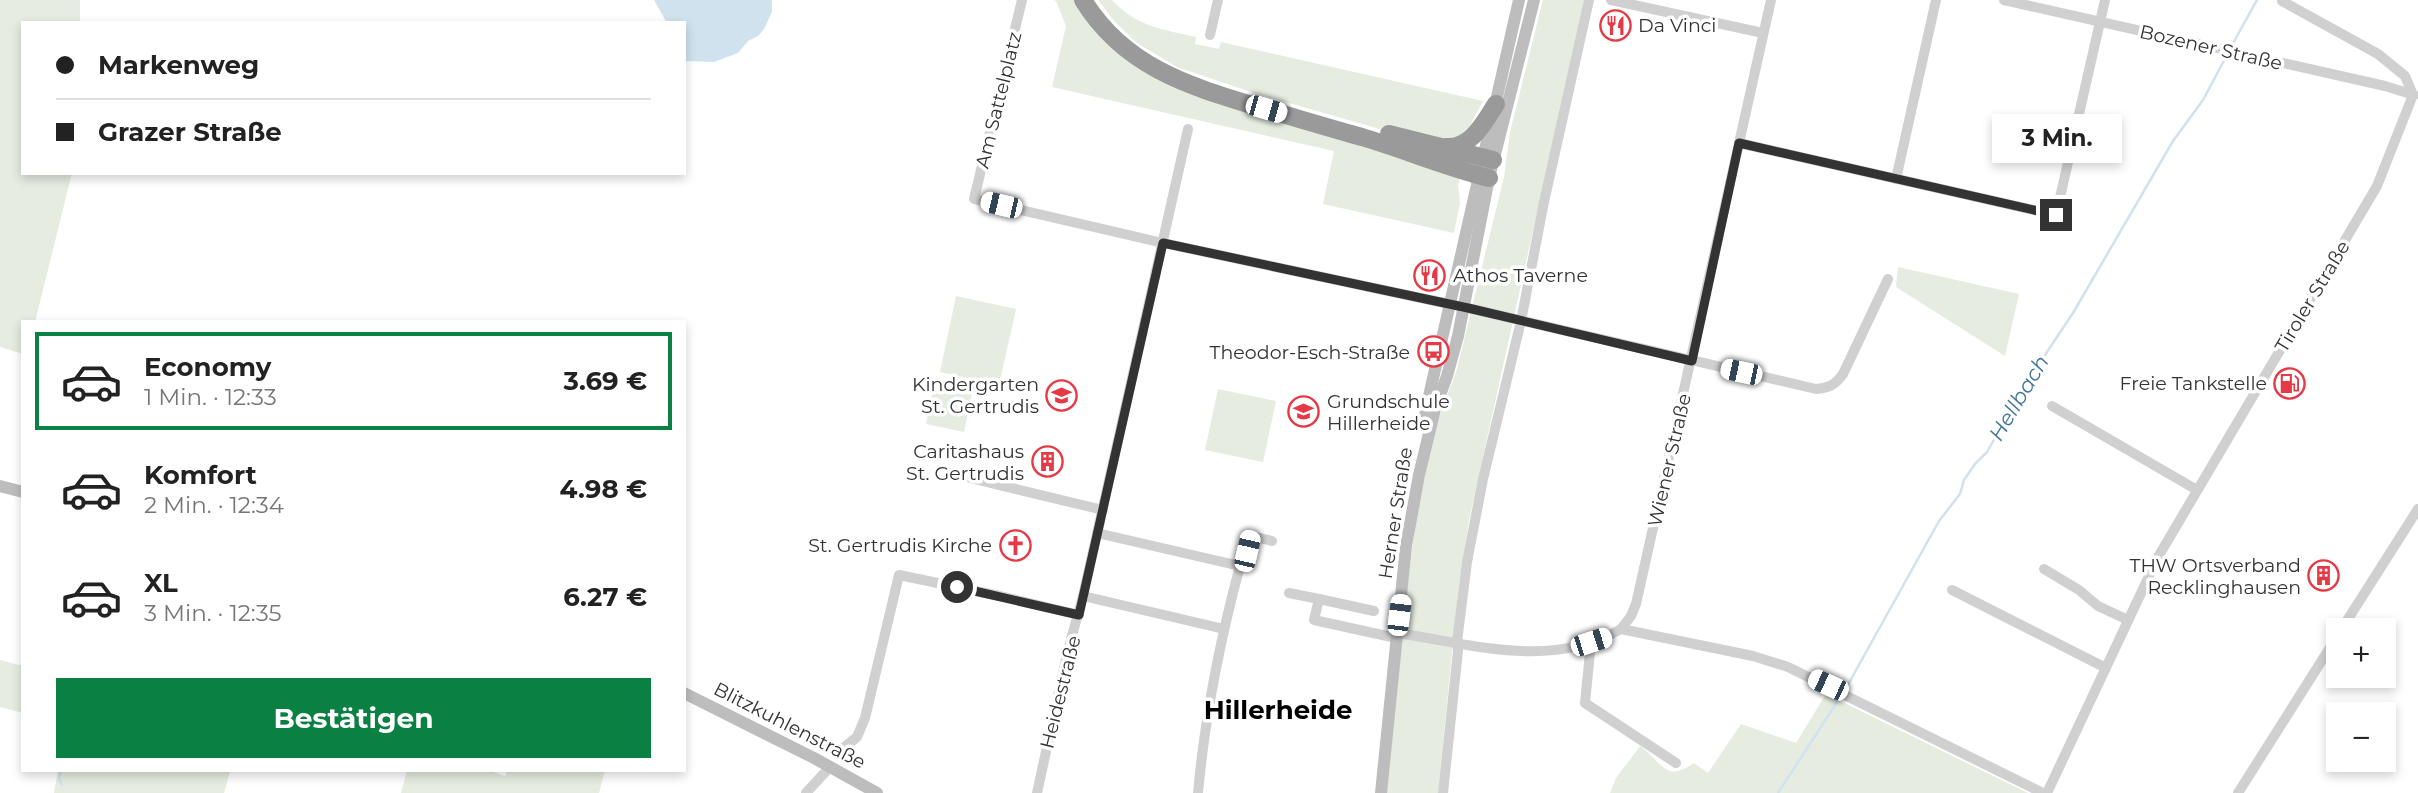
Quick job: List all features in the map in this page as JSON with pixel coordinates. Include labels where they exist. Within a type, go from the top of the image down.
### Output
[{"type":"highway","points":[[1083,0],[1107,33],[1122,46],[1155,70],[1182,82],[1213,94],[1366,139],[1486,168]]},
{"type":"highway","points":[[1093,0],[1113,26],[1135,46],[1152,58],[1197,79],[1432,146],[1486,168]]},
{"type":"highway","points":[[1432,146],[1453,148],[1462,145],[1479,131],[1496,104]]},
{"type":"main road","name":"Herner Straße","points":[[1374,793],[1406,546],[1426,443],[1464,308],[1496,104],[1519,0]]},
{"type":"main road","name":"Herner Straße","points":[[1381,793],[1406,502],[1450,305],[1534,0]]},
{"type":"main road","points":[[0,486],[21,491]]},
{"type":"main road","name":"Blitzkuhlenstraße","points":[[686,694],[877,793]]},
{"type":"street","name":"Am Sattelplatz","points":[[1022,0],[974,199],[1163,243]]},
{"type":"street","points":[[1210,35],[1218,0]]},
{"type":"street","points":[[1444,793],[1467,562],[1589,0]]},
{"type":"street","points":[[1611,0],[1763,33]]},
{"type":"street","name":"Wiener Straße","points":[[1621,629],[1636,604],[1771,0]]},
{"type":"street","points":[[1896,179],[1936,0]]},
{"type":"street","name":"Bozener Straße","points":[[2004,0],[2385,86],[2415,96]]},
{"type":"street","points":[[1739,143],[2056,215],[2105,0]]},
{"type":"street","points":[[2282,1],[2378,54],[2405,76],[2415,96]]},
{"type":"street","name":"Tiroler Straße","points":[[2045,793],[2158,557],[2377,186],[2415,96]]},
{"type":"street","name":"Heidestraße","points":[[1037,793],[1188,129]]},
{"type":"street","points":[[1163,243],[1464,308],[1816,389],[1836,383],[1843,374],[1888,279]]},
{"type":"street","points":[[2052,406],[2197,490]]},
{"type":"street","points":[[962,476],[1103,510]]},
{"type":"street","points":[[2349,618],[2418,509]]},
{"type":"street","points":[[1097,533],[1244,567],[1251,536],[1272,541]]},
{"type":"street","points":[[1198,793],[1205,730],[1224,629],[1240,566]]},
{"type":"street","points":[[2044,569],[2079,590],[2098,606],[2128,620]]},
{"type":"street","points":[[841,750],[857,737],[865,718],[899,575],[1079,615]]},
{"type":"street","points":[[1952,590],[2106,668]]},
{"type":"street","points":[[1289,593],[1374,611]]},
{"type":"street","points":[[1083,596],[1224,629]]},
{"type":"street","points":[[1319,599],[1314,620],[1395,636],[1526,652],[1548,652],[1605,638],[1621,629],[1753,656],[1788,667],[2045,793]]},
{"type":"street","points":[[1591,642],[1584,703],[1676,763]]},
{"type":"street","points":[[2238,793],[2326,654]]},
{"type":"street","points":[[806,793],[830,767]]},
{"type":"shaded area","points":[[0,0],[80,0],[80,21],[21,21],[21,175],[72,175],[35,320],[21,320],[21,353],[0,347]]},
{"type":"shaded area","points":[[1054,0],[1075,0],[1113,47],[1461,176],[1458,185],[1460,203],[1454,233],[1323,204],[1334,151],[1052,87],[1066,26]]},
{"type":"shaded area","points":[[1098,0],[1112,0],[1131,16],[1151,26],[1196,37],[1195,44],[1219,49],[1221,42],[1483,101],[1469,127],[1461,134],[1464,140],[1411,138],[1254,93],[1177,67],[1137,43],[1115,22]]},
{"type":"shaded area","points":[[1543,0],[1584,0],[1469,520],[1459,583],[1438,793],[1386,793],[1416,519],[1434,431],[1457,369],[1504,177],[1510,132]]},
{"type":"shaded area","points":[[1898,267],[2019,294],[2005,356],[1896,287]]},
{"type":"shaded area","points":[[956,296],[1016,309],[999,385],[940,372]]},
{"type":"shaded area","points":[[935,380],[973,388],[964,432],[926,424]]},
{"type":"shaded area","points":[[1218,389],[1276,401],[1263,462],[1205,450]]},
{"type":"shaded area","points":[[0,660],[21,665],[21,712],[0,707]]},
{"type":"shaded area","points":[[1826,694],[2028,793],[1610,793],[1616,778],[1640,746],[1670,771],[1684,769],[1694,763],[1708,773],[1741,724],[1796,743]]},
{"type":"shaded area","points":[[58,772],[230,772],[224,793],[54,793]]},
{"type":"shaded area","points":[[406,772],[493,772],[505,776],[506,772],[604,772],[599,793],[401,793]]},
{"type":"water","points":[[654,0],[772,0],[772,12],[758,36],[748,41],[738,53],[714,62],[686,61],[686,21],[666,21]]},
{"type":"waterway","name":"Hellbach","points":[[2231,47],[2257,0]]},
{"type":"waterway","name":"Hellbach","points":[[1845,690],[1939,521],[1960,494],[1964,480],[1987,452],[2025,385],[2073,313],[2173,141],[2203,100],[2228,53]]},
{"type":"waterway","name":"Hellbach","points":[[1778,793],[1841,696]]},
{"type":"waterway","points":[[61,772],[59,779],[62,785]]},
{"type":"place","name":"Da Vinci","points":[[1615,25]]},
{"type":"place","name":"Athos Taverne","points":[[1430,275]]},
{"type":"place","name":"Theodor-Esch-Straße","points":[[1433,352]]},
{"type":"place","name":"Freie Tankstelle","points":[[2290,383]]},
{"type":"place","name":"Kindergarten St. Gertrudis","points":[[1062,395]]},
{"type":"place","name":"Grundschule Hillerheide","points":[[1304,412]]},
{"type":"place","name":"Caritashaus St. Gertrudis","points":[[1047,462]]},
{"type":"place","name":"St. Gertrudis Kirche","points":[[1015,545]]},
{"type":"place","name":"THW Ortsverband Recklinghausen","points":[[2324,576]]},
{"type":"district","name":"Hillerheide","points":[[1278,710]]},
{"type":"route","points":[[957,587],[1079,615],[1163,243],[1468,308],[1692,361],[1739,143],[2056,215]]}]
